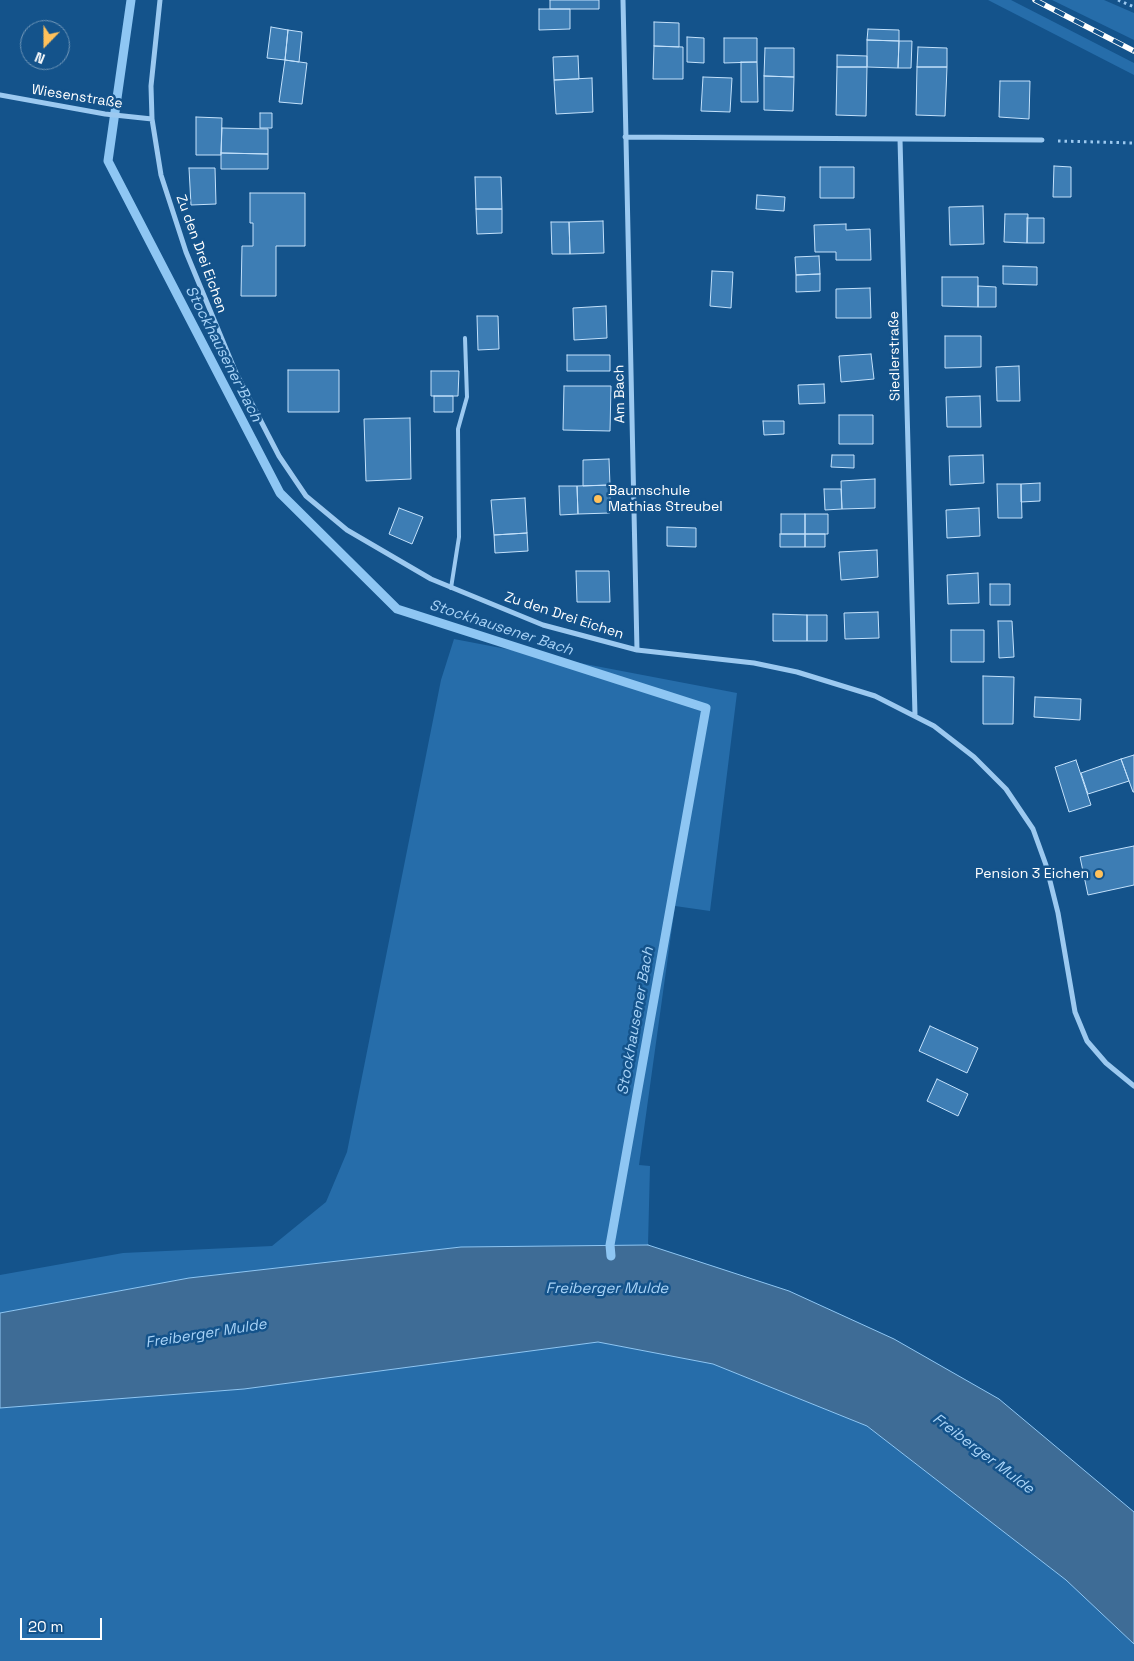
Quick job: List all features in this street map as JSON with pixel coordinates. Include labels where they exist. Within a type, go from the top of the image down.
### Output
[{"type":"street","name":"Zu den Drei Eichen","points":[[160,0],[152,86],[152,119],[161,175],[186,252],[236,374],[279,456],[306,496],[347,530],[383,553],[451,588],[543,625],[638,650],[754,663],[797,672],[875,696],[934,726],[974,757],[1006,789],[1033,829],[1046,865],[1058,913],[1075,1012],[1087,1042],[1106,1063],[1134,1086]]},
{"type":"street","name":"Am Bach","points":[[623,0],[638,650]]},
{"type":"street","name":"Wiesenstraße","points":[[0,95],[105,114],[152,119]]},
{"type":"street","points":[[625,137],[1042,140]]},
{"type":"street","name":"Siedlerstraße","points":[[900,139],[915,715]]},
{"type":"lane","points":[[451,588],[458,537],[458,429],[467,397],[465,338]]},
{"type":"path","points":[[1118,0],[1134,8]]},
{"type":"path","points":[[1042,140],[1134,144]]},
{"type":"shaded area","points":[[988,0],[1011,0],[1134,63],[1134,75]]},
{"type":"shaded area","points":[[1052,0],[1104,0],[1134,13],[1134,40]]},
{"type":"shaded area","points":[[454,639],[737,693],[710,911],[675,906],[639,1165],[650,1166],[648,1245],[461,1247],[189,1278],[0,1313],[0,1275],[123,1253],[272,1246],[326,1202],[347,1152],[441,680]]},
{"type":"shaded area","points":[[598,1342],[713,1364],[867,1426],[1066,1580],[1134,1644],[1134,1661],[0,1661],[0,1408],[244,1389]]},
{"type":"water","name":"Freiberger Mulde","points":[[648,1245],[789,1291],[894,1339],[999,1399],[1134,1512],[1134,1644],[1066,1580],[867,1426],[713,1364],[598,1342],[244,1389],[0,1408],[0,1313],[189,1278],[461,1247]]},
{"type":"building","points":[[550,0],[599,0],[599,9],[550,9]]},
{"type":"building","points":[[539,9],[570,9],[570,29],[539,30]]},
{"type":"building","points":[[654,22],[679,23],[679,47],[654,46]]},
{"type":"building","points":[[271,27],[288,30],[285,60],[267,58]]},
{"type":"building","points":[[868,29],[899,30],[899,41],[867,40]]},
{"type":"building","points":[[288,30],[302,32],[299,62],[285,60]]},
{"type":"building","points":[[687,37],[704,38],[704,63],[687,62]]},
{"type":"building","points":[[724,38],[757,38],[757,62],[724,63]]},
{"type":"building","points":[[867,40],[899,41],[898,68],[867,67]]},
{"type":"building","points":[[899,41],[912,41],[911,68],[898,68]]},
{"type":"building","points":[[654,46],[683,47],[683,79],[653,79]]},
{"type":"building","points":[[918,47],[947,48],[947,67],[917,67]]},
{"type":"building","points":[[765,48],[794,48],[794,77],[764,76]]},
{"type":"building","points":[[837,55],[867,56],[867,67],[837,67]]},
{"type":"building","points":[[578,56],[579,79],[554,80],[553,57]]},
{"type":"building","points":[[285,60],[307,63],[302,104],[279,102]]},
{"type":"building","points":[[741,62],[757,62],[758,102],[741,102]]},
{"type":"building","points":[[837,67],[867,67],[866,116],[836,115]]},
{"type":"building","points":[[917,67],[947,67],[945,116],[916,115]]},
{"type":"building","points":[[764,76],[794,77],[793,111],[764,110]]},
{"type":"building","points":[[703,77],[732,78],[730,112],[701,111]]},
{"type":"building","points":[[592,78],[593,112],[556,114],[554,80]]},
{"type":"building","points":[[1000,81],[1030,81],[1029,119],[999,117]]},
{"type":"building","points":[[260,113],[272,113],[272,128],[260,128]]},
{"type":"building","points":[[196,117],[222,118],[221,155],[196,155]]},
{"type":"building","points":[[222,128],[268,129],[268,154],[221,153]]},
{"type":"building","points":[[221,153],[268,154],[268,169],[221,169]]},
{"type":"building","points":[[1054,166],[1071,167],[1071,197],[1053,197]]},
{"type":"building","points":[[820,167],[854,167],[854,198],[820,198]]},
{"type":"building","points":[[189,168],[215,168],[216,204],[191,205]]},
{"type":"building","points":[[475,177],[501,177],[502,209],[476,209]]},
{"type":"building","points":[[250,193],[305,193],[305,246],[276,246],[276,296],[241,296],[242,246],[253,246],[253,223],[250,223]]},
{"type":"building","points":[[757,195],[785,197],[784,211],[756,209]]},
{"type":"building","points":[[983,206],[984,244],[950,245],[949,207]]},
{"type":"building","points":[[476,209],[502,209],[502,233],[477,234]]},
{"type":"building","points":[[1005,214],[1028,214],[1027,243],[1004,242]]},
{"type":"building","points":[[1027,218],[1044,218],[1044,243],[1027,243]]},
{"type":"building","points":[[603,221],[604,253],[570,254],[569,222]]},
{"type":"building","points":[[551,222],[569,222],[570,254],[552,254]]},
{"type":"building","points":[[846,224],[846,230],[870,229],[871,260],[836,260],[836,252],[815,252],[814,225]]},
{"type":"building","points":[[819,256],[820,274],[796,275],[795,257]]},
{"type":"building","points":[[1003,266],[1037,267],[1037,285],[1003,284]]},
{"type":"building","points":[[712,271],[733,272],[731,308],[710,306]]},
{"type":"building","points":[[820,274],[820,291],[796,292],[796,275]]},
{"type":"building","points":[[942,277],[978,277],[978,307],[942,306]]},
{"type":"building","points":[[978,286],[996,287],[996,307],[978,307]]},
{"type":"building","points":[[870,288],[871,318],[836,318],[836,289]]},
{"type":"building","points":[[606,306],[607,338],[574,340],[573,308]]},
{"type":"building","points":[[477,316],[498,316],[499,349],[478,350]]},
{"type":"building","points":[[945,336],[981,336],[981,367],[945,368]]},
{"type":"building","points":[[871,354],[874,379],[841,382],[839,356]]},
{"type":"building","points":[[567,355],[610,355],[610,371],[567,371]]},
{"type":"building","points":[[1019,366],[1020,401],[997,401],[996,367]]},
{"type":"building","points":[[288,370],[339,370],[339,412],[288,412]]},
{"type":"building","points":[[431,371],[459,371],[458,396],[431,396]]},
{"type":"building","points":[[824,384],[825,403],[799,404],[798,385]]},
{"type":"building","points":[[564,386],[611,386],[610,431],[563,430]]},
{"type":"building","points":[[434,396],[453,396],[453,412],[434,412]]},
{"type":"building","points":[[980,396],[981,427],[947,427],[946,397]]},
{"type":"building","points":[[839,415],[873,415],[873,444],[839,444]]},
{"type":"building","points":[[410,418],[411,479],[366,481],[364,419]]},
{"type":"building","points":[[763,421],[784,421],[784,434],[764,435]]},
{"type":"building","points":[[832,455],[854,455],[854,468],[831,467]]},
{"type":"building","points":[[983,455],[984,483],[950,485],[949,456]]},
{"type":"building","points":[[609,459],[610,485],[583,486],[583,460]]},
{"type":"building","points":[[875,479],[875,508],[842,509],[841,481]]},
{"type":"building","points":[[1040,483],[1040,501],[1021,502],[1021,484]]},
{"type":"building","points":[[997,484],[1021,484],[1022,518],[998,518]]},
{"type":"building","points":[[610,485],[610,513],[578,514],[577,486]]},
{"type":"building","points":[[559,486],[577,486],[578,514],[560,515]]},
{"type":"building","points":[[824,489],[841,489],[842,509],[825,510]]},
{"type":"building","points":[[525,498],[527,533],[494,535],[491,500]]},
{"type":"building","points":[[399,508],[423,517],[412,544],[389,534]]},
{"type":"building","points":[[979,508],[980,536],[947,538],[946,510]]},
{"type":"building","points":[[781,514],[805,514],[805,534],[781,534]]},
{"type":"building","points":[[805,514],[828,514],[828,534],[805,534]]},
{"type":"building","points":[[667,527],[696,528],[696,547],[667,546]]},
{"type":"building","points":[[527,533],[528,551],[495,553],[494,535]]},
{"type":"building","points":[[780,534],[805,534],[805,547],[780,547]]},
{"type":"building","points":[[805,534],[825,534],[825,547],[805,547]]},
{"type":"building","points":[[877,550],[878,577],[841,580],[839,552]]},
{"type":"building","points":[[576,571],[609,571],[610,602],[577,602]]},
{"type":"building","points":[[978,573],[979,603],[948,604],[947,575]]},
{"type":"building","points":[[990,584],[1010,584],[1010,605],[990,605]]},
{"type":"building","points":[[878,612],[879,638],[845,639],[844,613]]},
{"type":"building","points":[[773,614],[807,615],[807,641],[773,641]]},
{"type":"building","points":[[807,615],[827,615],[827,641],[807,641]]},
{"type":"building","points":[[998,621],[1012,621],[1014,657],[999,658]]},
{"type":"building","points":[[951,630],[984,630],[984,662],[951,662]]},
{"type":"building","points":[[983,676],[1014,677],[1013,724],[983,724]]},
{"type":"building","points":[[1035,697],[1081,699],[1080,720],[1034,717]]},
{"type":"building","points":[[1134,755],[1134,792],[1133,792],[1121,759]]},
{"type":"building","points":[[1121,759],[1129,781],[1088,794],[1081,773]]},
{"type":"building","points":[[1076,760],[1091,805],[1069,812],[1055,767]]},
{"type":"building","points":[[1134,846],[1134,885],[1088,895],[1080,857]]},
{"type":"building","points":[[930,1026],[978,1048],[967,1073],[919,1051]]},
{"type":"building","points":[[937,1079],[968,1094],[958,1116],[927,1101]]},
{"type":"waterway","name":"Stockhausener Bach","points":[[131,0],[108,161],[280,493],[397,609],[706,708],[610,1245],[611,1256]]},
{"type":"railway","points":[[1035,0],[1134,51]]},
{"type":"place","name":"Baumschule Mathias Streubel","points":[[598,499]]},
{"type":"place","name":"Pension 3 Eichen","points":[[1099,874]]}]
